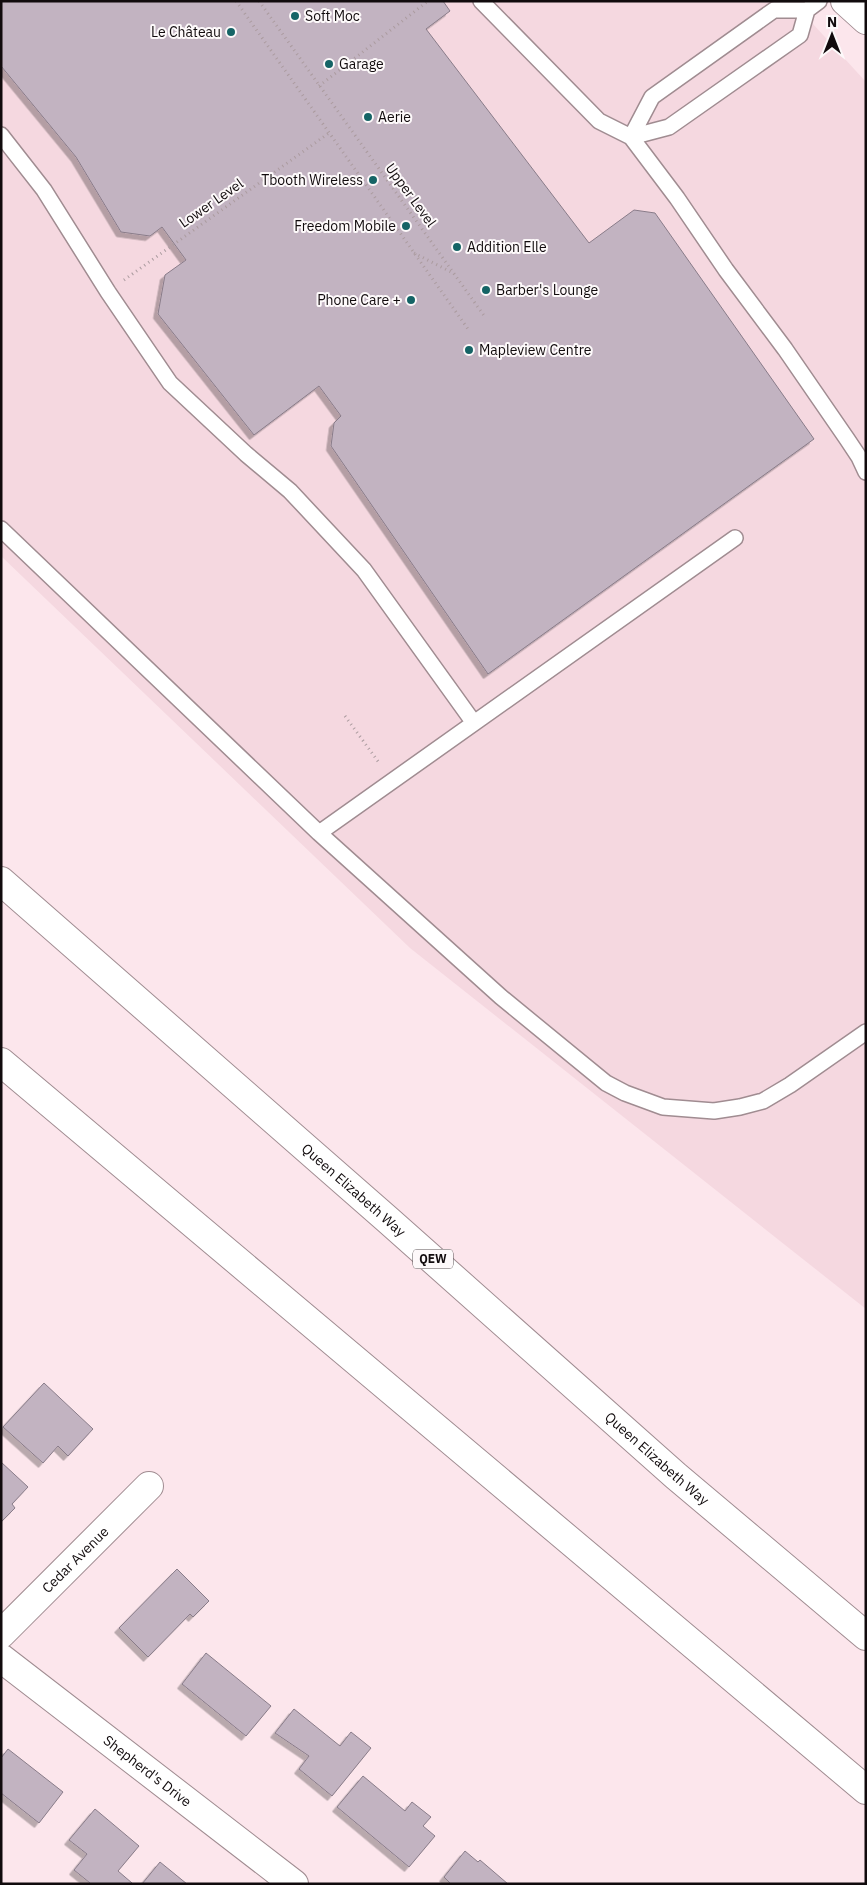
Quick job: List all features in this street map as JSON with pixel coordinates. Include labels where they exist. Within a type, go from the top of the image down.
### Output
[{"type":"main road","points":[[845,1],[866,20]]},
{"type":"main road","name":"Queen Elizabeth Way","points":[[1,881],[388,1220],[676,1476],[866,1636]]},
{"type":"main road","points":[[1,1062],[866,1790]]},
{"type":"main road","name":"Cedar Avenue","points":[[1,1634],[149,1486]]},
{"type":"main road","name":"Shepherd's Drive","points":[[1,1658],[294,1884]]},
{"type":"lane","points":[[481,1],[599,121],[631,137],[677,198],[726,270],[795,364],[859,457],[866,472]]},
{"type":"lane","points":[[631,137],[669,127],[800,35],[813,6]]},
{"type":"lane","points":[[631,137],[652,97],[774,10],[813,6]]},
{"type":"lane","points":[[1,135],[44,190],[108,292],[170,383],[246,454],[290,491],[364,570],[474,723]]},
{"type":"lane","points":[[1,529],[319,834],[501,997],[606,1083],[625,1093],[663,1107],[714,1112],[740,1107],[763,1101],[790,1085],[866,1032]]},
{"type":"lane","points":[[319,834],[735,538]]},
{"type":"path","points":[[236,1],[468,329]]},
{"type":"path","name":"Upper Level","points":[[259,1],[485,317]]},
{"type":"path","points":[[319,86],[428,1]]},
{"type":"path","name":"Lower Level","points":[[108,292],[329,133]]},
{"type":"path","points":[[414,252],[454,274]]},
{"type":"path","points":[[346,716],[392,781]]},
{"type":"shaded area","points":[[1,1],[792,1],[866,82],[866,1309],[410,948],[1,556]]},
{"type":"building","name":"Mapleview Centre","points":[[1,1],[443,1],[450,11],[426,29],[589,243],[634,210],[655,213],[814,439],[488,674],[331,446],[334,423],[341,416],[319,386],[254,435],[158,314],[165,275],[186,260],[162,227],[150,236],[121,232],[76,157],[1,66]]},
{"type":"building","points":[[44,1383],[93,1429],[68,1456],[58,1446],[43,1463],[3,1427]]},
{"type":"building","points":[[1,1462],[28,1487],[12,1504],[15,1508],[1,1522]]},
{"type":"building","points":[[177,1569],[209,1601],[193,1617],[190,1614],[148,1657],[119,1628]]},
{"type":"building","points":[[206,1653],[271,1706],[246,1736],[182,1684]]},
{"type":"building","points":[[294,1709],[340,1746],[351,1732],[371,1748],[332,1796],[299,1769],[309,1756],[275,1733]]},
{"type":"building","points":[[8,1749],[63,1792],[39,1823],[1,1793],[1,1758]]},
{"type":"building","points":[[363,1776],[405,1811],[412,1802],[431,1817],[423,1826],[435,1836],[409,1867],[337,1807]]},
{"type":"building","points":[[95,1809],[139,1846],[118,1871],[131,1884],[89,1884],[74,1870],[87,1854],[69,1840]]},
{"type":"building","points":[[465,1851],[478,1862],[480,1860],[508,1884],[451,1884],[444,1877]]},
{"type":"building","points":[[160,1862],[187,1884],[142,1884]]},
{"type":"place","name":"Soft Moc","points":[[295,16]]},
{"type":"place","name":"Le Château","points":[[231,32]]},
{"type":"place","name":"Garage","points":[[329,64]]},
{"type":"place","name":"Aerie","points":[[368,117]]},
{"type":"place","name":"Tbooth Wireless","points":[[373,180]]},
{"type":"place","name":"Freedom Mobile","points":[[406,226]]},
{"type":"place","name":"Addition Elle","points":[[457,247]]},
{"type":"place","name":"Barber's Lounge","points":[[486,290]]},
{"type":"place","name":"Phone Care +","points":[[411,300]]},
{"type":"place","name":"Mapleview Centre","points":[[469,350]]}]
